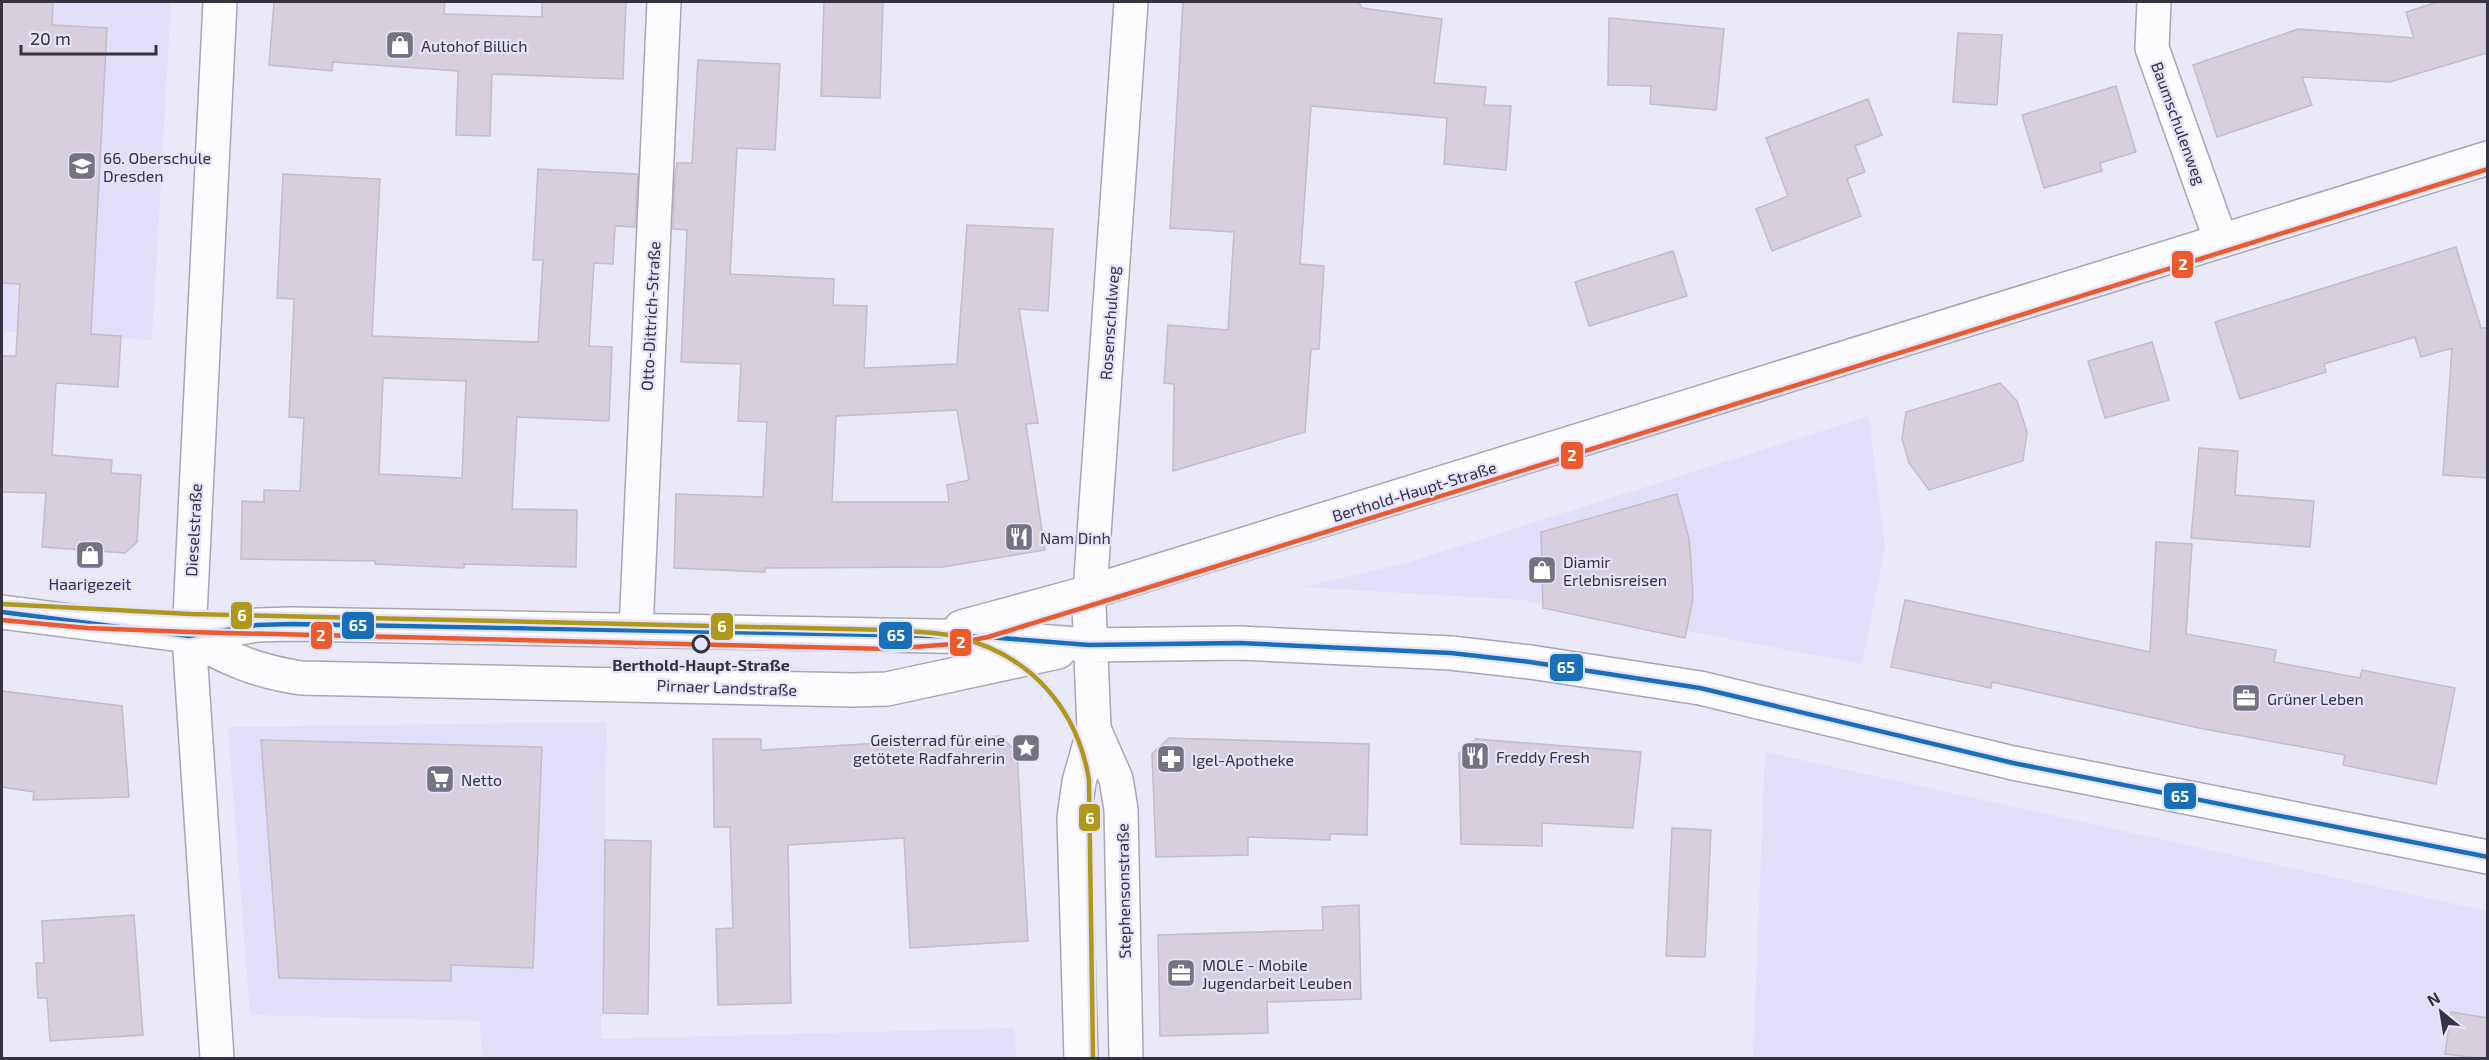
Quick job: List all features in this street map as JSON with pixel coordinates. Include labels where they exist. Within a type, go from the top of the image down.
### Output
[{"type":"street","name":"Dieselstraße","points":[[217,1059],[189,636],[220,2]]},
{"type":"street","name":"Otto-Dittrich-Straße","points":[[636,631],[664,2]]},
{"type":"street","name":"Rosenschulweg","points":[[1089,645],[1090,592],[1131,2]]},
{"type":"street","name":"Baumschulenweg","points":[[2154,2],[2152,48],[2221,241]]},
{"type":"street","name":"Berthold-Haupt-Straße","points":[[924,636],[1090,592],[2487,158]]},
{"type":"street","name":"Pirnaer Landstraße","points":[[2,612],[189,636],[257,625],[292,624],[988,637],[1089,645],[1239,643],[1451,653],[1700,688],[2013,763],[2487,857]]},
{"type":"street","name":"Pirnaer Landstraße","points":[[189,636],[226,658],[267,673],[301,678],[853,690],[887,689],[1089,645]]},
{"type":"street","name":"Stephensonstraße","points":[[1081,1059],[1074,818],[1079,782],[1094,729],[1089,645]]},
{"type":"street","name":"Stephensonstraße","points":[[1094,729],[1116,779],[1122,808],[1126,1059]]},
{"type":"shaded area","name":"66. Oberschule Dresden","points":[[2,2],[171,2],[152,340],[2,331]]},
{"type":"shaded area","points":[[1869,416],[1885,548],[1862,664],[1522,600],[1303,587],[1406,563]]},
{"type":"shaded area","points":[[607,722],[601,1039],[1014,1028],[1016,1058],[482,1058],[480,1021],[250,1015],[228,727]]},
{"type":"shaded area","points":[[1765,752],[2487,911],[2487,1058],[1753,1058]]},
{"type":"building","points":[[2,2],[53,2],[52,25],[107,28],[91,334],[121,336],[118,387],[56,383],[52,455],[112,460],[111,473],[141,475],[137,542],[125,553],[42,547],[46,493],[2,492],[2,356],[16,356],[20,284],[2,283]]},
{"type":"building","points":[[274,2],[445,2],[444,14],[542,17],[542,2],[626,2],[623,79],[492,74],[490,136],[456,135],[458,71],[333,62],[332,71],[269,65]]},
{"type":"building","points":[[824,2],[883,2],[880,98],[821,96]]},
{"type":"building","points":[[1183,2],[1359,2],[1362,8],[1442,19],[1434,83],[1486,87],[1484,105],[1511,106],[1506,170],[1444,164],[1447,118],[1311,106],[1300,264],[1324,266],[1319,349],[1311,349],[1305,432],[1173,471],[1174,384],[1164,383],[1168,325],[1228,330],[1234,232],[1170,228]]},
{"type":"building","points":[[2438,2],[2487,2],[2487,53],[2390,82],[2302,77],[2312,105],[2217,137],[2193,65],[2298,29],[2414,38],[2406,12]]},
{"type":"building","points":[[1609,18],[1724,29],[1716,110],[1650,104],[1651,86],[1608,85]]},
{"type":"building","points":[[1958,33],[2002,35],[1997,105],[1953,102]]},
{"type":"building","points":[[698,60],[780,64],[775,150],[737,148],[730,274],[834,279],[833,305],[867,306],[864,368],[957,364],[967,225],[1053,229],[1048,311],[1019,309],[1038,423],[1026,424],[1045,550],[943,567],[765,568],[765,572],[674,568],[676,494],[763,497],[767,422],[738,421],[741,364],[681,362],[687,230],[673,229],[675,176],[677,163],[692,163]],"holes":[[[957,410],[969,480],[947,485],[949,502],[832,502],[836,416]]]},
{"type":"building","points":[[2116,86],[2136,152],[2100,163],[2102,171],[2044,188],[2022,115]]},
{"type":"building","points":[[1868,99],[1882,135],[1855,146],[1865,172],[1847,179],[1861,216],[1772,251],[1756,209],[1788,196],[1766,138]]},
{"type":"building","points":[[538,169],[638,174],[635,227],[615,226],[613,264],[594,263],[589,346],[612,347],[609,421],[517,417],[512,509],[577,510],[576,567],[464,564],[464,568],[375,564],[375,561],[241,559],[242,501],[264,502],[264,490],[300,491],[304,418],[289,417],[294,299],[277,298],[283,174],[380,179],[372,336],[538,342],[543,260],[533,260]],"holes":[[[383,378],[466,381],[462,478],[379,474]]]},
{"type":"building","points":[[2456,247],[2481,328],[2487,328],[2487,478],[2443,475],[2452,348],[2421,357],[2415,337],[2324,364],[2326,372],[2240,399],[2215,322]]},
{"type":"building","points":[[1673,251],[1687,296],[1589,326],[1575,282]]},
{"type":"building","points":[[2152,342],[2169,400],[2105,418],[2088,361]]},
{"type":"building","points":[[2000,383],[2017,401],[2027,432],[2023,461],[1929,490],[1909,463],[1902,439],[1906,412]]},
{"type":"building","points":[[2199,448],[2238,451],[2235,495],[2314,501],[2310,547],[2191,538]]},
{"type":"building","points":[[1677,494],[1689,539],[1691,560],[1693,599],[1685,638],[1543,608],[1541,532]]},
{"type":"building","points":[[2156,542],[2192,544],[2186,634],[2276,650],[2274,662],[2360,678],[2362,670],[2455,688],[2436,784],[2343,765],[2345,755],[2199,728],[1992,682],[1991,688],[1891,667],[1905,600],[2150,652]]},
{"type":"building","points":[[2,691],[122,706],[129,797],[33,800],[34,792],[2,787]]},
{"type":"building","points":[[1000,736],[1017,752],[1028,941],[910,948],[904,838],[788,845],[791,1003],[718,1005],[716,929],[733,928],[730,827],[714,827],[713,739],[761,739],[761,750]]},
{"type":"building","points":[[1169,738],[1369,744],[1367,835],[1330,834],[1330,840],[1248,837],[1248,855],[1156,857],[1152,754]]},
{"type":"building","points":[[1476,739],[1641,752],[1633,828],[1542,823],[1542,846],[1461,844],[1459,753]]},
{"type":"building","points":[[261,740],[542,747],[533,968],[451,965],[451,981],[279,978]]},
{"type":"building","points":[[1672,828],[1711,830],[1705,957],[1666,956]]},
{"type":"building","points":[[605,840],[651,841],[648,1014],[603,1013]]},
{"type":"building","points":[[1359,905],[1361,999],[1267,1002],[1268,1033],[1160,1036],[1158,935],[1323,930],[1322,907]]},
{"type":"building","points":[[134,915],[143,1035],[50,1041],[47,998],[38,998],[36,963],[44,963],[42,921]]},
{"type":"building","points":[[2451,1012],[2487,1018],[2487,1059],[2445,1054]]},
{"type":"transit line","name":"2","points":[[2,620],[87,628],[189,632],[888,649],[953,644],[988,637],[1089,606],[2488,169]]},
{"type":"transit line","name":"6","points":[[2,604],[191,614],[889,630],[940,634],[983,645],[1027,670],[1046,688],[1061,707],[1083,754],[1089,780],[1093,1058]]},
{"type":"transit line","name":"65","points":[[2,612],[189,636],[257,625],[292,624],[988,637],[1089,645],[1239,643],[1451,653],[1530,662],[1700,688],[2013,763],[2488,857]]},
{"type":"place","name":"Autohof Billich","points":[[400,45]]},
{"type":"place","name":"66. Oberschule Dresden","points":[[82,166]]},
{"type":"place","name":"Nam Dinh","points":[[1019,537]]},
{"type":"place","name":"Haarigezeit","points":[[90,555]]},
{"type":"place","name":"Diamir Erlebnisreisen","points":[[1542,570]]},
{"type":"place","name":"Berthold-Haupt-Straße","points":[[701,644]]},
{"type":"place","name":"Grüner Leben","points":[[2246,698]]},
{"type":"place","name":"Geisterrad für eine getötete Radfahrerin","points":[[1026,748]]},
{"type":"place","name":"Freddy Fresh","points":[[1475,756]]},
{"type":"place","name":"Igel-Apotheke","points":[[1171,759]]},
{"type":"place","name":"Netto","points":[[440,779]]},
{"type":"place","name":"MOLE - Mobile Jugendarbeit Leuben","points":[[1181,973]]}]
